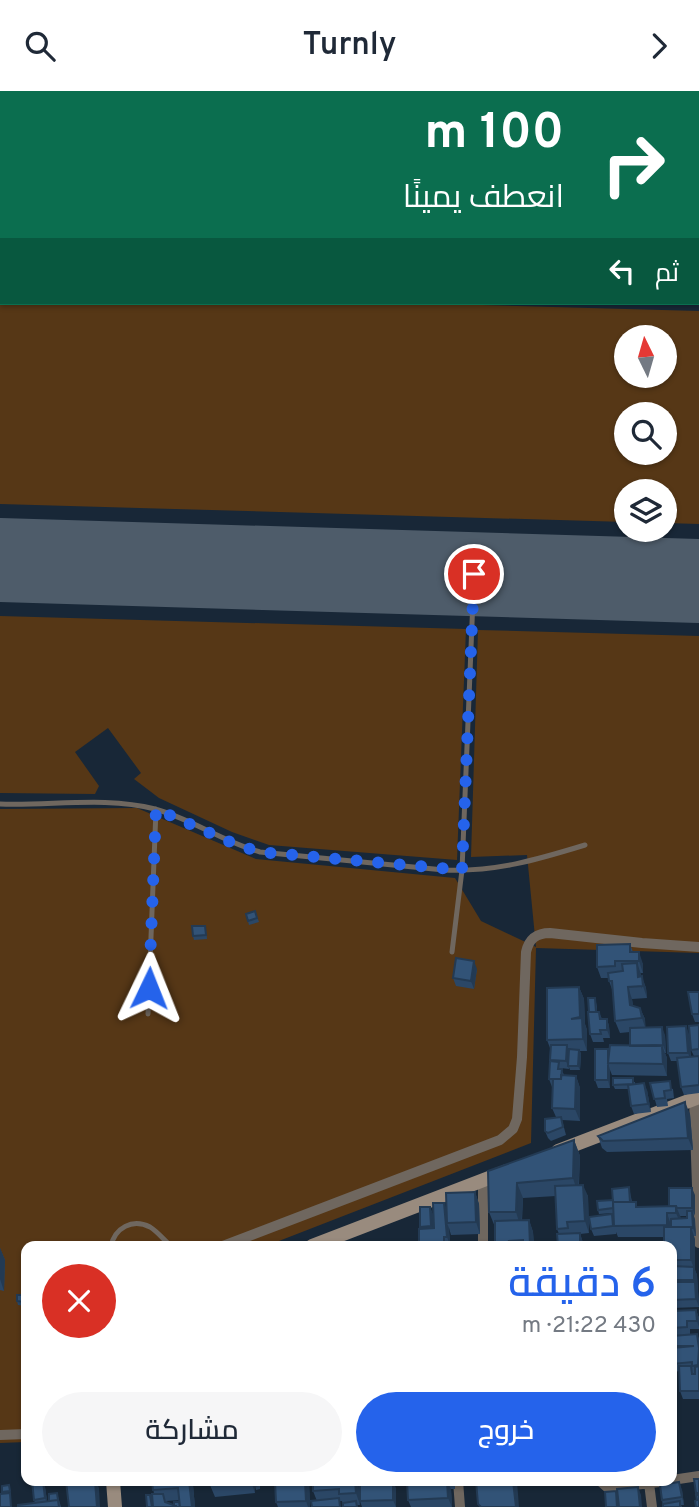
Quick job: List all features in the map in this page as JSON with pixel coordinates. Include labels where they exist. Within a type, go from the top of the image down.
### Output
[{"type":"street","points":[[236,1241],[500,1140],[509,1133],[517,1119],[526,952],[533,937],[550,933],[699,947]]},
{"type":"street","points":[[542,1158],[696,1098],[699,1243]]},
{"type":"street","points":[[328,1241],[518,1167]]},
{"type":"street","points":[[483,1180],[483,1241]]},
{"type":"street","points":[[0,1435],[21,1434]]},
{"type":"street","points":[[677,1479],[699,1476]]},
{"type":"street","points":[[113,1486],[115,1507]]},
{"type":"street","points":[[458,1486],[460,1507]]},
{"type":"street","points":[[606,1486],[624,1486]]},
{"type":"street","points":[[649,1486],[652,1507]]},
{"type":"lane","points":[[452,952],[462,870],[474,574]]},
{"type":"lane","points":[[0,804],[117,804],[156,809],[237,845],[260,852],[462,870],[521,864],[585,845]]},
{"type":"lane","points":[[148,1014],[156,809]]},
{"type":"lane","points":[[113,1241],[121,1228],[136,1224],[151,1228],[165,1241]]},
{"type":"shaded area","points":[[0,305],[479,305],[699,311],[699,524],[677,523],[677,479],[614,479],[614,522],[0,504]]},
{"type":"shaded area","points":[[0,616],[466,629],[457,860],[269,845],[232,832],[159,798],[134,779],[141,773],[108,728],[75,752],[99,786],[95,794],[0,793]]},
{"type":"shaded area","points":[[478,630],[699,636],[699,953],[536,948],[531,1143],[279,1241],[21,1241],[21,1442],[0,1443],[0,809],[137,808],[256,859],[455,878],[481,921],[536,947],[527,855],[471,857]]},
{"type":"building","points":[[255,911],[257,918],[248,921],[246,914]]},
{"type":"building","points":[[192,926],[205,926],[206,935],[193,936]]},
{"type":"building","points":[[630,944],[630,952],[639,952],[639,961],[615,961],[615,966],[597,967],[597,945]]},
{"type":"building","points":[[456,958],[474,961],[471,981],[453,978]]},
{"type":"building","points":[[637,963],[638,977],[642,976],[643,986],[628,987],[630,1005],[640,1008],[642,1018],[615,1021],[612,981],[609,981],[608,973],[623,971],[622,964]]},
{"type":"building","points":[[579,987],[580,1017],[571,1019],[582,1018],[583,1039],[547,1040],[547,988]]},
{"type":"building","points":[[688,992],[699,992],[699,1014],[692,1014]]},
{"type":"building","points":[[588,998],[595,998],[596,1012],[589,1012]]},
{"type":"building","points":[[588,1012],[599,1012],[600,1019],[607,1019],[607,1030],[600,1030],[601,1034],[590,1034]]},
{"type":"building","points":[[699,1025],[699,1049],[691,1050],[689,1026]]},
{"type":"building","points":[[686,1026],[688,1053],[668,1053],[667,1027]]},
{"type":"building","points":[[662,1027],[663,1045],[630,1046],[630,1028]]},
{"type":"building","points":[[551,1045],[567,1045],[566,1061],[550,1060]]},
{"type":"building","points":[[610,1045],[662,1046],[663,1064],[608,1063]]},
{"type":"building","points":[[569,1049],[579,1050],[578,1066],[568,1066]]},
{"type":"building","points":[[595,1049],[608,1049],[608,1080],[595,1080]]},
{"type":"building","points":[[699,1056],[699,1085],[681,1087],[677,1058]]},
{"type":"building","points":[[550,1061],[559,1062],[558,1069],[562,1069],[561,1079],[549,1079]]},
{"type":"building","points":[[561,1075],[576,1076],[575,1109],[552,1108],[553,1079],[561,1079]]},
{"type":"building","points":[[613,1078],[633,1078],[633,1084],[613,1085]]},
{"type":"building","points":[[670,1081],[671,1090],[664,1091],[665,1098],[654,1099],[650,1083]]},
{"type":"building","points":[[644,1083],[648,1104],[631,1106],[628,1085]]},
{"type":"building","points":[[685,1102],[688,1138],[603,1141],[598,1136]]},
{"type":"building","points":[[561,1117],[563,1127],[548,1133],[545,1131],[545,1119]]},
{"type":"building","points":[[574,1140],[573,1178],[517,1183],[516,1212],[489,1212],[488,1171]]},
{"type":"building","points":[[583,1185],[585,1221],[567,1222],[568,1228],[557,1229],[555,1186]]},
{"type":"building","points":[[629,1187],[630,1202],[613,1202],[612,1189]]},
{"type":"building","points":[[669,1188],[692,1188],[692,1208],[669,1206]]},
{"type":"building","points":[[475,1192],[476,1222],[447,1223],[446,1193]]},
{"type":"building","points":[[613,1200],[613,1208],[598,1210],[597,1201]]},
{"type":"building","points":[[613,1202],[636,1202],[636,1207],[676,1206],[676,1213],[667,1213],[667,1225],[614,1226]]},
{"type":"building","points":[[433,1203],[444,1203],[447,1237],[444,1237],[444,1241],[419,1241],[419,1229],[434,1228]]},
{"type":"building","points":[[420,1207],[430,1207],[431,1226],[420,1227]]},
{"type":"building","points":[[687,1211],[692,1211],[693,1228],[671,1227],[671,1219],[687,1218]]},
{"type":"building","points":[[612,1214],[613,1226],[591,1229],[589,1217]]},
{"type":"building","points":[[529,1220],[530,1241],[495,1241],[495,1221]]},
{"type":"building","points":[[664,1227],[691,1227],[691,1260],[677,1260],[677,1241],[664,1241]]},
{"type":"building","points":[[580,1233],[580,1241],[558,1241],[557,1234]]},
{"type":"building","points":[[677,1266],[694,1267],[694,1280],[677,1280]]},
{"type":"building","points":[[677,1282],[695,1282],[696,1299],[677,1300]]},
{"type":"building","points":[[696,1310],[697,1321],[687,1321],[687,1327],[677,1328],[677,1311]]},
{"type":"building","points":[[697,1334],[698,1365],[692,1366],[692,1362],[677,1364],[677,1348],[694,1346],[677,1346],[677,1336]]},
{"type":"building","points":[[679,1366],[691,1366],[692,1374],[695,1374],[695,1367],[699,1366],[699,1391],[680,1391]]},
{"type":"building","points":[[694,1479],[699,1479],[699,1493],[696,1493]]},
{"type":"building","points":[[677,1482],[682,1497],[662,1500],[660,1486],[677,1486]]},
{"type":"building","points":[[9,1485],[10,1491],[2,1492],[2,1486]]},
{"type":"building","points":[[33,1486],[44,1486],[45,1498],[34,1500]]},
{"type":"building","points":[[67,1486],[95,1486],[97,1507],[69,1507]]},
{"type":"building","points":[[153,1486],[190,1486],[192,1507],[180,1507],[178,1488],[153,1490]]},
{"type":"building","points":[[275,1486],[305,1486],[306,1501],[276,1502]]},
{"type":"building","points":[[313,1486],[355,1486],[356,1493],[339,1494],[339,1489],[313,1491]]},
{"type":"building","points":[[360,1486],[393,1486],[393,1500],[360,1501]]},
{"type":"building","points":[[407,1486],[447,1486],[448,1498],[408,1500]]},
{"type":"building","points":[[476,1486],[514,1486],[516,1507],[481,1507],[478,1504]]},
{"type":"building","points":[[638,1487],[640,1507],[619,1507],[617,1489]]},
{"type":"building","points":[[616,1491],[617,1507],[606,1507],[605,1492]]},
{"type":"building","points":[[10,1493],[11,1507],[0,1507],[0,1494]]},
{"type":"building","points":[[57,1493],[58,1500],[49,1501],[49,1494]]},
{"type":"building","points":[[152,1494],[163,1494],[165,1502],[176,1507],[153,1507]]},
{"type":"building","points":[[146,1495],[150,1495],[152,1507],[147,1507]]},
{"type":"building","points":[[696,1495],[699,1495],[699,1507],[696,1507]]},
{"type":"building","points":[[339,1498],[340,1507],[312,1507],[311,1501]]},
{"type":"building","points":[[58,1500],[59,1507],[18,1507],[18,1505]]},
{"type":"building","points":[[356,1501],[357,1507],[343,1507],[343,1503]]},
{"type":"building","points":[[680,1501],[680,1507],[663,1507],[663,1504]]},
{"type":"runway","points":[[0,560],[699,581]]},
{"type":"route","points":[[149,988],[156,809],[237,845],[260,852],[462,870],[474,574]]}]
